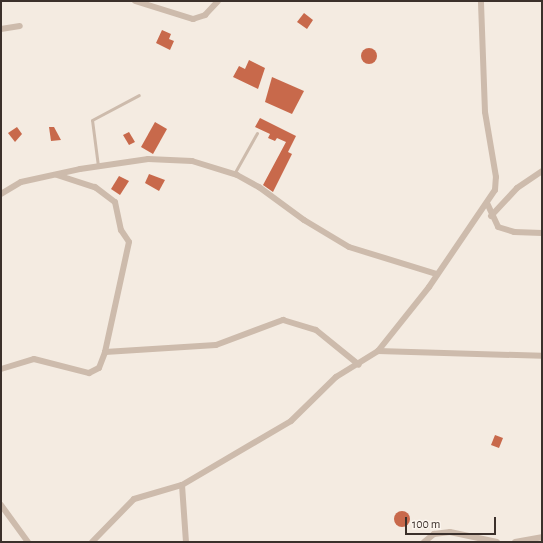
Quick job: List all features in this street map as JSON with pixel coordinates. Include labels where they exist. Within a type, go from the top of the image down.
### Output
[{"type":"street","points":[[135,1],[193,19],[205,15],[218,1]]},
{"type":"street","points":[[92,542],[134,498],[182,486],[291,421],[336,377],[359,365],[378,351],[437,274],[487,203],[496,177],[485,112],[481,1]]},
{"type":"street","points":[[1,29],[20,26]]},
{"type":"street","points":[[1,194],[21,182],[98,166],[169,158],[192,161],[234,174],[259,187],[332,239],[376,257],[437,274]]},
{"type":"street","points":[[491,216],[517,188],[542,171]]},
{"type":"street","points":[[1,369],[34,359],[89,373],[99,368],[105,352],[129,242],[121,230],[115,202],[95,187],[57,175]]},
{"type":"street","points":[[487,203],[494,224],[504,229],[542,233]]},
{"type":"street","points":[[105,352],[216,345],[283,320],[316,330],[359,365]]},
{"type":"street","points":[[378,351],[542,356]]},
{"type":"street","points":[[182,486],[186,542]]},
{"type":"street","points":[[1,505],[28,542]]},
{"type":"street","points":[[424,542],[434,534],[450,532],[497,542]]},
{"type":"street","points":[[515,542],[542,537]]},
{"type":"lane","points":[[98,166],[92,120],[139,95]]},
{"type":"lane","points":[[234,174],[257,133]]},
{"type":"building","points":[[304,13],[313,20],[307,29],[297,22]]},
{"type":"building","points":[[162,30],[171,34],[169,39],[174,41],[170,50],[156,43]]},
{"type":"building","points":[[369,48],[375,50],[377,56],[375,62],[369,64],[363,62],[361,56],[363,50]]},
{"type":"building","points":[[249,60],[265,68],[258,89],[233,77],[239,66],[245,69]]},
{"type":"building","points":[[272,77],[304,91],[292,114],[265,102]]},
{"type":"building","points":[[260,118],[296,136],[288,152],[292,154],[273,192],[263,185],[286,142],[277,138],[275,141],[268,138],[270,134],[255,127]]},
{"type":"building","points":[[155,122],[167,129],[153,154],[141,147]]},
{"type":"building","points":[[17,127],[22,134],[15,142],[8,133]]},
{"type":"building","points":[[49,127],[54,127],[61,140],[51,141]]},
{"type":"building","points":[[129,132],[135,142],[129,145],[123,135]]},
{"type":"building","points":[[149,174],[165,180],[159,191],[145,183]]},
{"type":"building","points":[[119,176],[129,181],[120,195],[111,189]]},
{"type":"building","points":[[495,435],[503,438],[499,448],[491,445]]},
{"type":"building","points":[[399,511],[405,511],[410,516],[408,525],[405,527],[399,527],[394,522],[394,516]]}]
